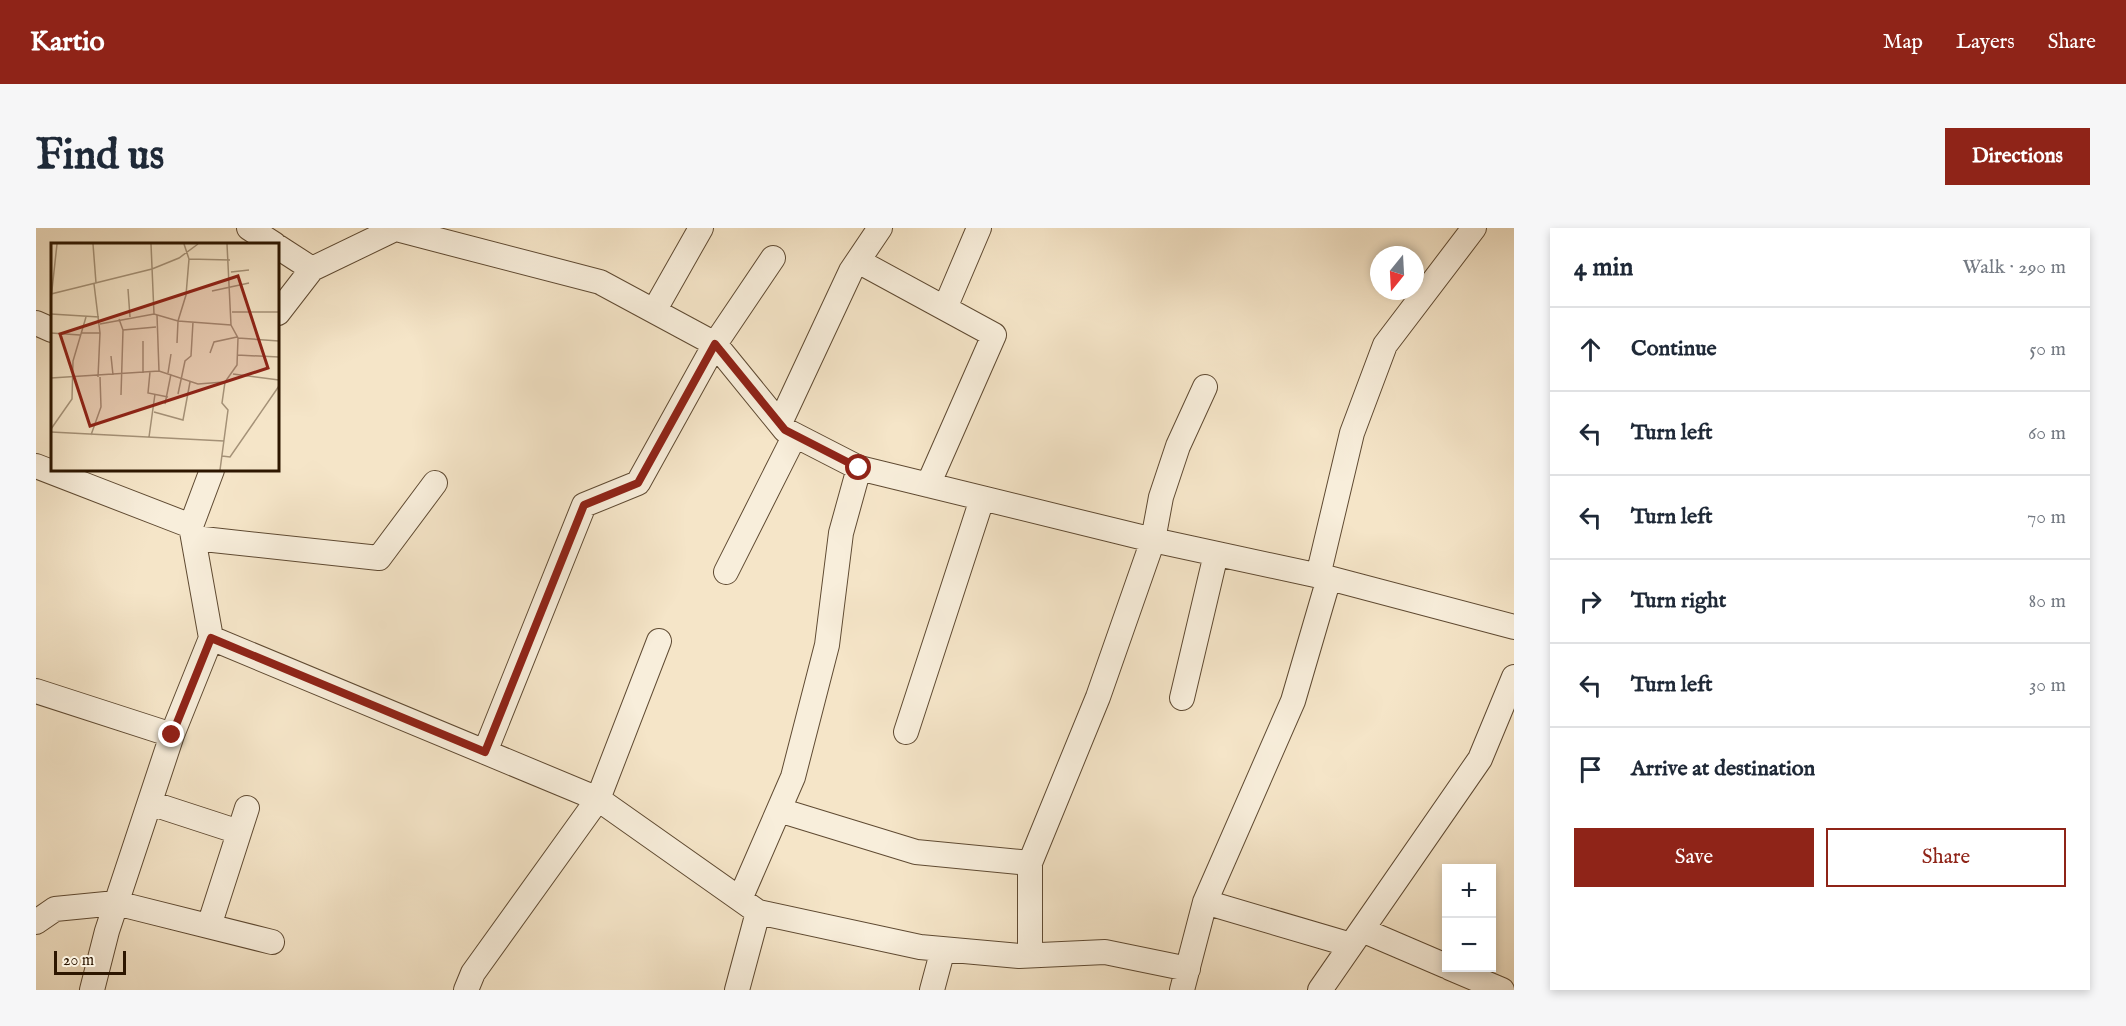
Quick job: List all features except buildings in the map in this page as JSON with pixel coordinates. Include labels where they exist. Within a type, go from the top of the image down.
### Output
[{"type":"street","points":[[249,228],[272,243]]},
{"type":"street","points":[[654,311],[701,228]]},
{"type":"street","points":[[726,572],[858,261],[880,228]]},
{"type":"street","points":[[945,308],[979,228]]},
{"type":"street","points":[[211,638],[598,799],[749,906],[920,947],[1030,955],[1105,952],[1185,980],[1205,902],[1293,701],[1324,577],[1352,433],[1385,345],[1474,228]]},
{"type":"street","points":[[279,312],[312,269],[397,229],[600,282],[715,344],[787,429],[859,468],[1153,540],[1324,577],[1514,627]]},
{"type":"street","points":[[279,248],[312,269]]},
{"type":"street","points":[[485,752],[584,505],[638,483],[715,344],[773,258]]},
{"type":"street","points":[[858,261],[994,335],[928,485]]},
{"type":"street","points":[[36,323],[51,330]]},
{"type":"street","points":[[1030,955],[1030,863],[1098,697],[1153,540],[1161,497],[1178,446],[1205,387]]},
{"type":"street","points":[[36,466],[193,532],[379,558],[435,483]]},
{"type":"street","points":[[737,990],[749,906],[779,810],[793,777],[827,645],[841,533],[859,468]]},
{"type":"street","points":[[92,990],[106,931],[172,735],[211,638],[193,532],[212,471]]},
{"type":"street","points":[[906,732],[982,499]]},
{"type":"street","points":[[1182,698],[1216,554]]},
{"type":"street","points":[[466,990],[473,973],[598,799],[659,641]]},
{"type":"street","points":[[1320,990],[1480,759],[1514,677]]},
{"type":"street","points":[[36,691],[172,735]]},
{"type":"street","points":[[150,803],[239,832]]},
{"type":"street","points":[[209,926],[247,808]]},
{"type":"street","points":[[779,810],[915,852],[1030,863]]},
{"type":"street","points":[[1205,902],[1356,937],[1442,965]]},
{"type":"street","points":[[36,922],[55,909],[116,903],[272,942]]},
{"type":"street","points":[[932,990],[943,949]]},
{"type":"street","points":[[1460,972],[1502,990]]},
{"type":"route","points":[[172,735],[211,638],[485,752],[584,505],[638,483],[715,344],[785,430],[859,468]]}]
